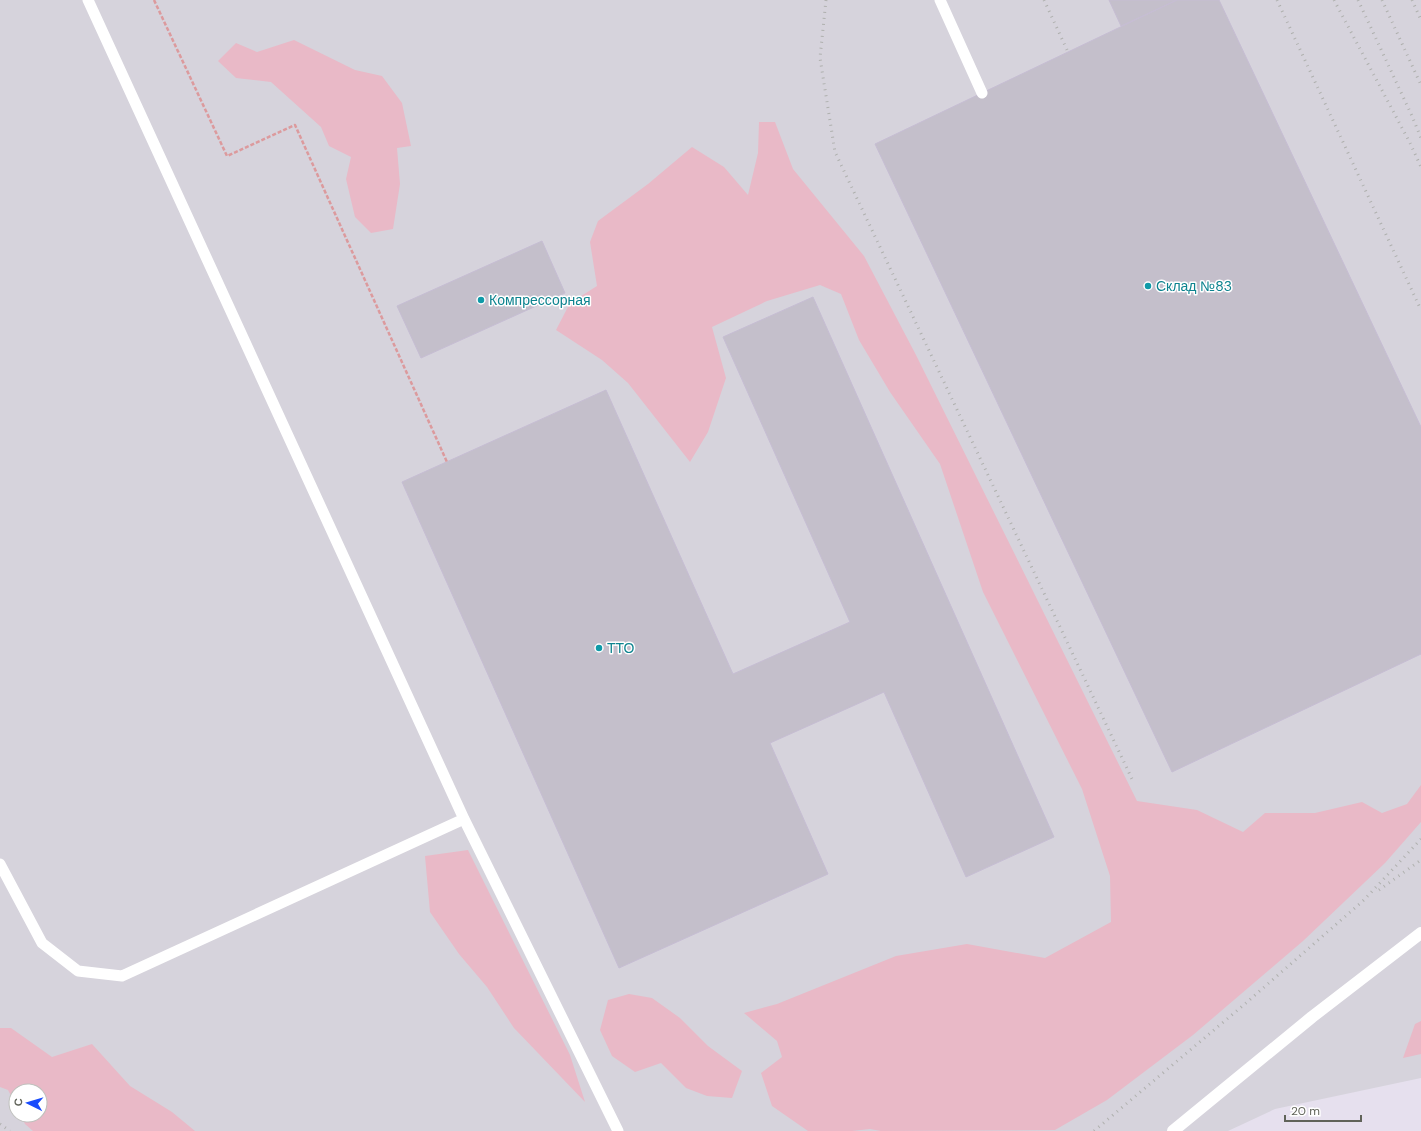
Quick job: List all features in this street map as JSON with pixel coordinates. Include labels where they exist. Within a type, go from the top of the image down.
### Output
[{"type":"street","points":[[1173,1131],[1312,1017],[1421,933]]},
{"type":"lane","points":[[88,0],[464,819],[618,1131]]},
{"type":"lane","points":[[940,0],[982,93]]},
{"type":"lane","points":[[0,864],[42,943],[78,971],[122,976],[464,819]]},
{"type":"path","points":[[154,0],[227,156],[295,125],[447,462]]},
{"type":"shaded area","points":[[0,0],[1421,0],[1421,1078],[1275,1109],[1228,1131],[0,1131]]},
{"type":"shaded area","points":[[294,40],[355,70],[382,76],[402,103],[411,146],[397,148],[400,184],[393,229],[371,233],[355,217],[346,179],[351,157],[329,146],[321,127],[271,82],[236,78],[218,61],[236,43],[257,52]]},
{"type":"shaded area","points":[[759,122],[775,122],[793,169],[864,256],[916,355],[1137,801],[1197,810],[1243,832],[1265,813],[1315,813],[1362,802],[1382,813],[1407,804],[1421,785],[1421,822],[1385,863],[1303,941],[1193,1035],[1107,1100],[1055,1130],[881,1131],[870,1129],[852,1131],[808,1131],[772,1106],[761,1073],[782,1057],[777,1041],[744,1013],[777,1004],[896,956],[967,944],[1045,958],[1111,922],[1110,876],[1082,789],[983,592],[940,464],[890,392],[859,340],[841,294],[820,285],[767,301],[712,327],[726,378],[708,432],[690,462],[628,383],[602,360],[556,330],[570,303],[597,286],[590,242],[598,221],[648,184],[692,147],[724,167],[748,195],[758,153]]},
{"type":"shaded area","points":[[468,850],[570,1055],[585,1102],[514,1028],[487,987],[459,954],[430,912],[425,856]]},
{"type":"shaded area","points":[[629,994],[652,998],[680,1018],[708,1046],[742,1071],[732,1098],[707,1096],[686,1088],[661,1063],[635,1072],[612,1056],[600,1030],[608,1000]]},
{"type":"shaded area","points":[[1421,1021],[1421,1054],[1403,1058],[1415,1024]]},
{"type":"shaded area","points":[[0,1028],[11,1028],[52,1057],[92,1044],[130,1086],[172,1112],[195,1131],[33,1131],[25,1123],[48,1123],[48,1083],[8,1083],[8,1090],[0,1087]]},
{"type":"building","points":[[1109,0],[1177,0],[1121,26]]},
{"type":"building","name":"Склад №83","points":[[1177,0],[1219,0],[1421,427],[1421,654],[1172,772],[875,144]]},
{"type":"building","name":"Компрессорная","points":[[542,241],[565,293],[421,358],[397,306]]},
{"type":"building","name":"ТТО","points":[[813,297],[1054,837],[966,877],[884,692],[770,743],[828,874],[619,968],[402,482],[606,390],[733,674],[850,622],[723,337]]},
{"type":"railway","points":[[826,0],[820,58],[835,152],[1132,779]]},
{"type":"railway","points":[[1044,0],[1068,52]]},
{"type":"railway","points":[[1277,0],[1421,310]]},
{"type":"railway","points":[[1334,0],[1410,143],[1421,167]]},
{"type":"railway","points":[[1358,0],[1421,138]]},
{"type":"railway","points":[[1382,0],[1421,85]]},
{"type":"railway","points":[[1412,0],[1421,20]]},
{"type":"railway","points":[[1094,1131],[1246,1003],[1364,900],[1421,839]]},
{"type":"railway","points":[[1379,890],[1421,860]]},
{"type":"railway","points":[[0,1124],[10,1131]]},
{"type":"place","name":"Склад №83","points":[[1148,286]]},
{"type":"place","name":"Компрессорная","points":[[481,300]]},
{"type":"place","name":"ТТО","points":[[599,648]]}]
